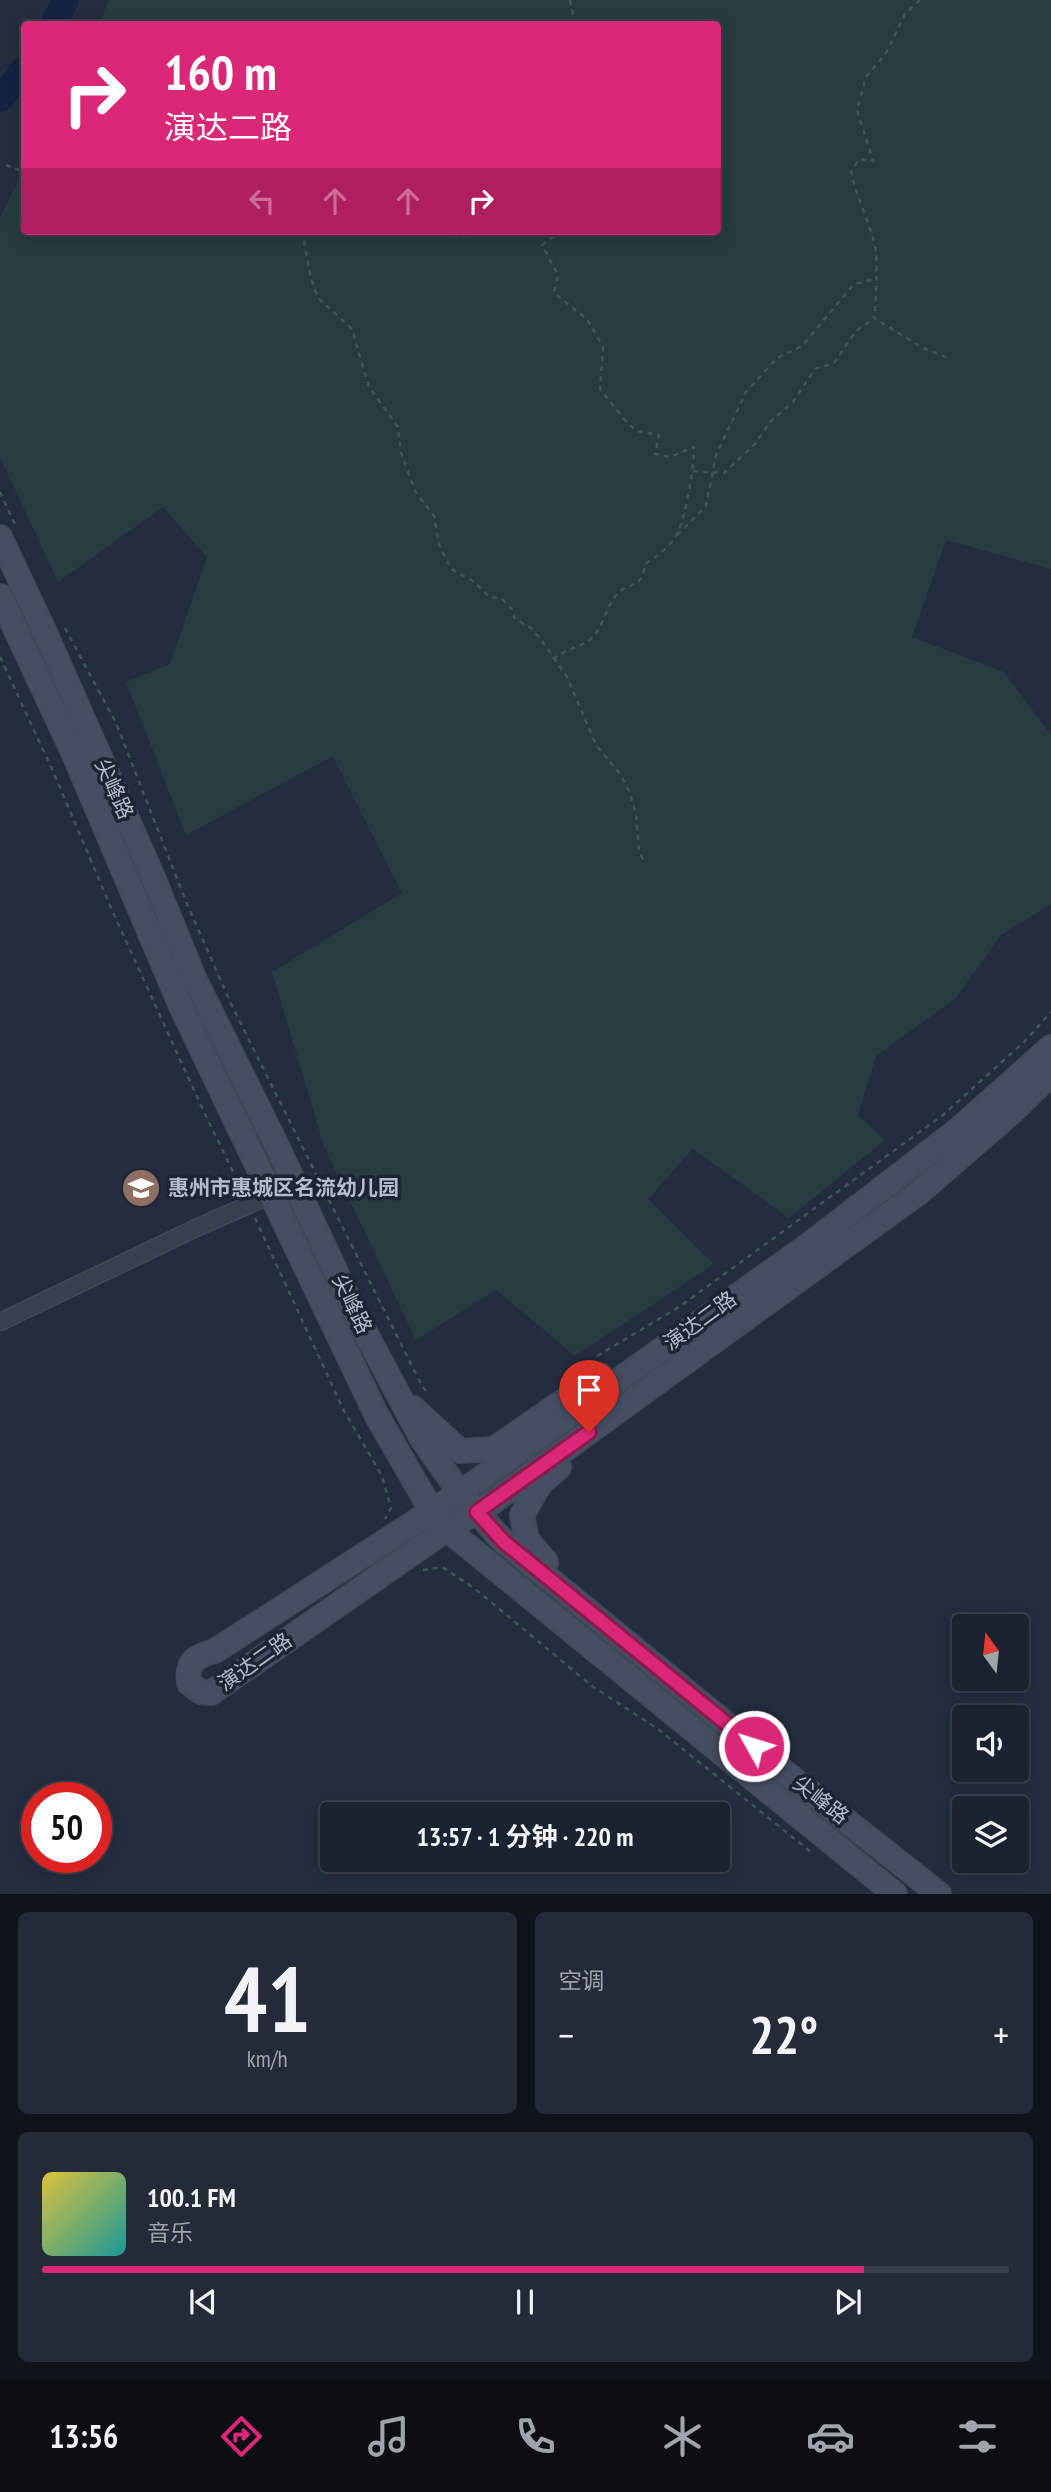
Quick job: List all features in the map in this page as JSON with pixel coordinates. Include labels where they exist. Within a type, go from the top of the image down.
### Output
[{"type":"main road","name":"尖峰路","points":[[10,536],[194,978],[357,1317],[421,1437],[460,1493],[503,1541],[939,1894]]},
{"type":"main road","name":"尖峰路","points":[[0,596],[73,752],[195,1035],[377,1416],[438,1522],[894,1894]]},
{"type":"main road","points":[[195,1035],[217,1024]]},
{"type":"main road","name":"演达二路","points":[[1005,1104],[1051,1047]]},
{"type":"main road","name":"演达二路","points":[[770,1285],[661,1349],[460,1493],[215,1651],[192,1662],[187,1672],[189,1683],[201,1692],[211,1693],[447,1529],[477,1512],[633,1400],[770,1285],[810,1244],[917,1162],[1051,1074]]},
{"type":"main road","points":[[395,1389],[421,1417],[460,1451],[494,1449],[608,1371],[661,1349]]},
{"type":"main road","points":[[590,1611],[527,1540],[522,1515],[540,1485],[633,1400]]},
{"type":"main road","points":[[205,1654],[223,1668],[226,1677],[224,1685]]},
{"type":"main road","points":[[683,1723],[699,1701]]},
{"type":"main road","points":[[811,1828],[827,1804]]},
{"type":"street","points":[[0,1322],[271,1195]]},
{"type":"path","points":[[570,0],[574,21]]},
{"type":"path","points":[[874,318],[877,250],[856,194],[851,172],[859,159],[873,161],[857,110],[866,77],[886,53],[905,15],[920,0]]},
{"type":"path","points":[[6,165],[21,171]]},
{"type":"path","points":[[303,235],[311,279],[318,298],[352,329],[369,387],[398,427],[401,453],[415,491],[434,516],[439,544],[451,569],[473,581],[490,597],[501,598],[512,610],[514,619],[531,628],[553,659],[575,694],[596,745],[620,774],[629,791],[636,814],[639,850],[643,860]]},
{"type":"path","points":[[556,235],[542,245],[558,275],[554,293],[587,320],[603,347],[600,389],[636,431],[659,435],[655,454],[670,457],[694,447],[692,471],[677,535]]},
{"type":"path","points":[[553,659],[562,651],[589,640],[618,593],[633,586],[644,575],[645,564],[656,557],[706,506],[716,455],[746,392],[777,358],[802,346],[854,284],[875,279]]},
{"type":"path","points":[[874,318],[923,348],[948,358]]},
{"type":"path","points":[[692,471],[724,473],[755,444],[770,422],[793,402],[815,369],[834,363],[856,331],[874,318]]},
{"type":"path","points":[[0,492],[10,536]]},
{"type":"path","points":[[61,621],[116,723],[187,904],[232,1006],[422,1385],[435,1404]]},
{"type":"path","points":[[0,657],[186,1073],[343,1409],[382,1476],[391,1508],[381,1528]]},
{"type":"path","points":[[595,1357],[678,1307],[943,1115],[1025,1041],[1051,1012]]},
{"type":"path","points":[[416,1571],[442,1567],[474,1588],[592,1686],[658,1729],[820,1859]]},
{"type":"green space","points":[[109,0],[1051,0],[1051,569],[946,540],[912,637],[1004,672],[1051,735],[1051,904],[1001,935],[956,998],[876,1056],[858,1115],[885,1140],[789,1218],[693,1149],[648,1199],[714,1264],[575,1356],[496,1290],[416,1340],[324,1146],[272,972],[402,893],[333,756],[186,835],[126,682],[170,664],[207,557],[163,507],[58,582],[0,457],[0,217],[21,176],[21,235],[721,235],[721,21],[101,21]]},
{"type":"waterway","points":[[55,21],[66,0]]},
{"type":"waterway","points":[[0,99],[21,73]]},
{"type":"place","name":"惠州市惠城区名流幼儿园","points":[[141,1188]]},
{"type":"route","points":[[589,1432],[477,1512],[503,1541],[754,1746]]}]
